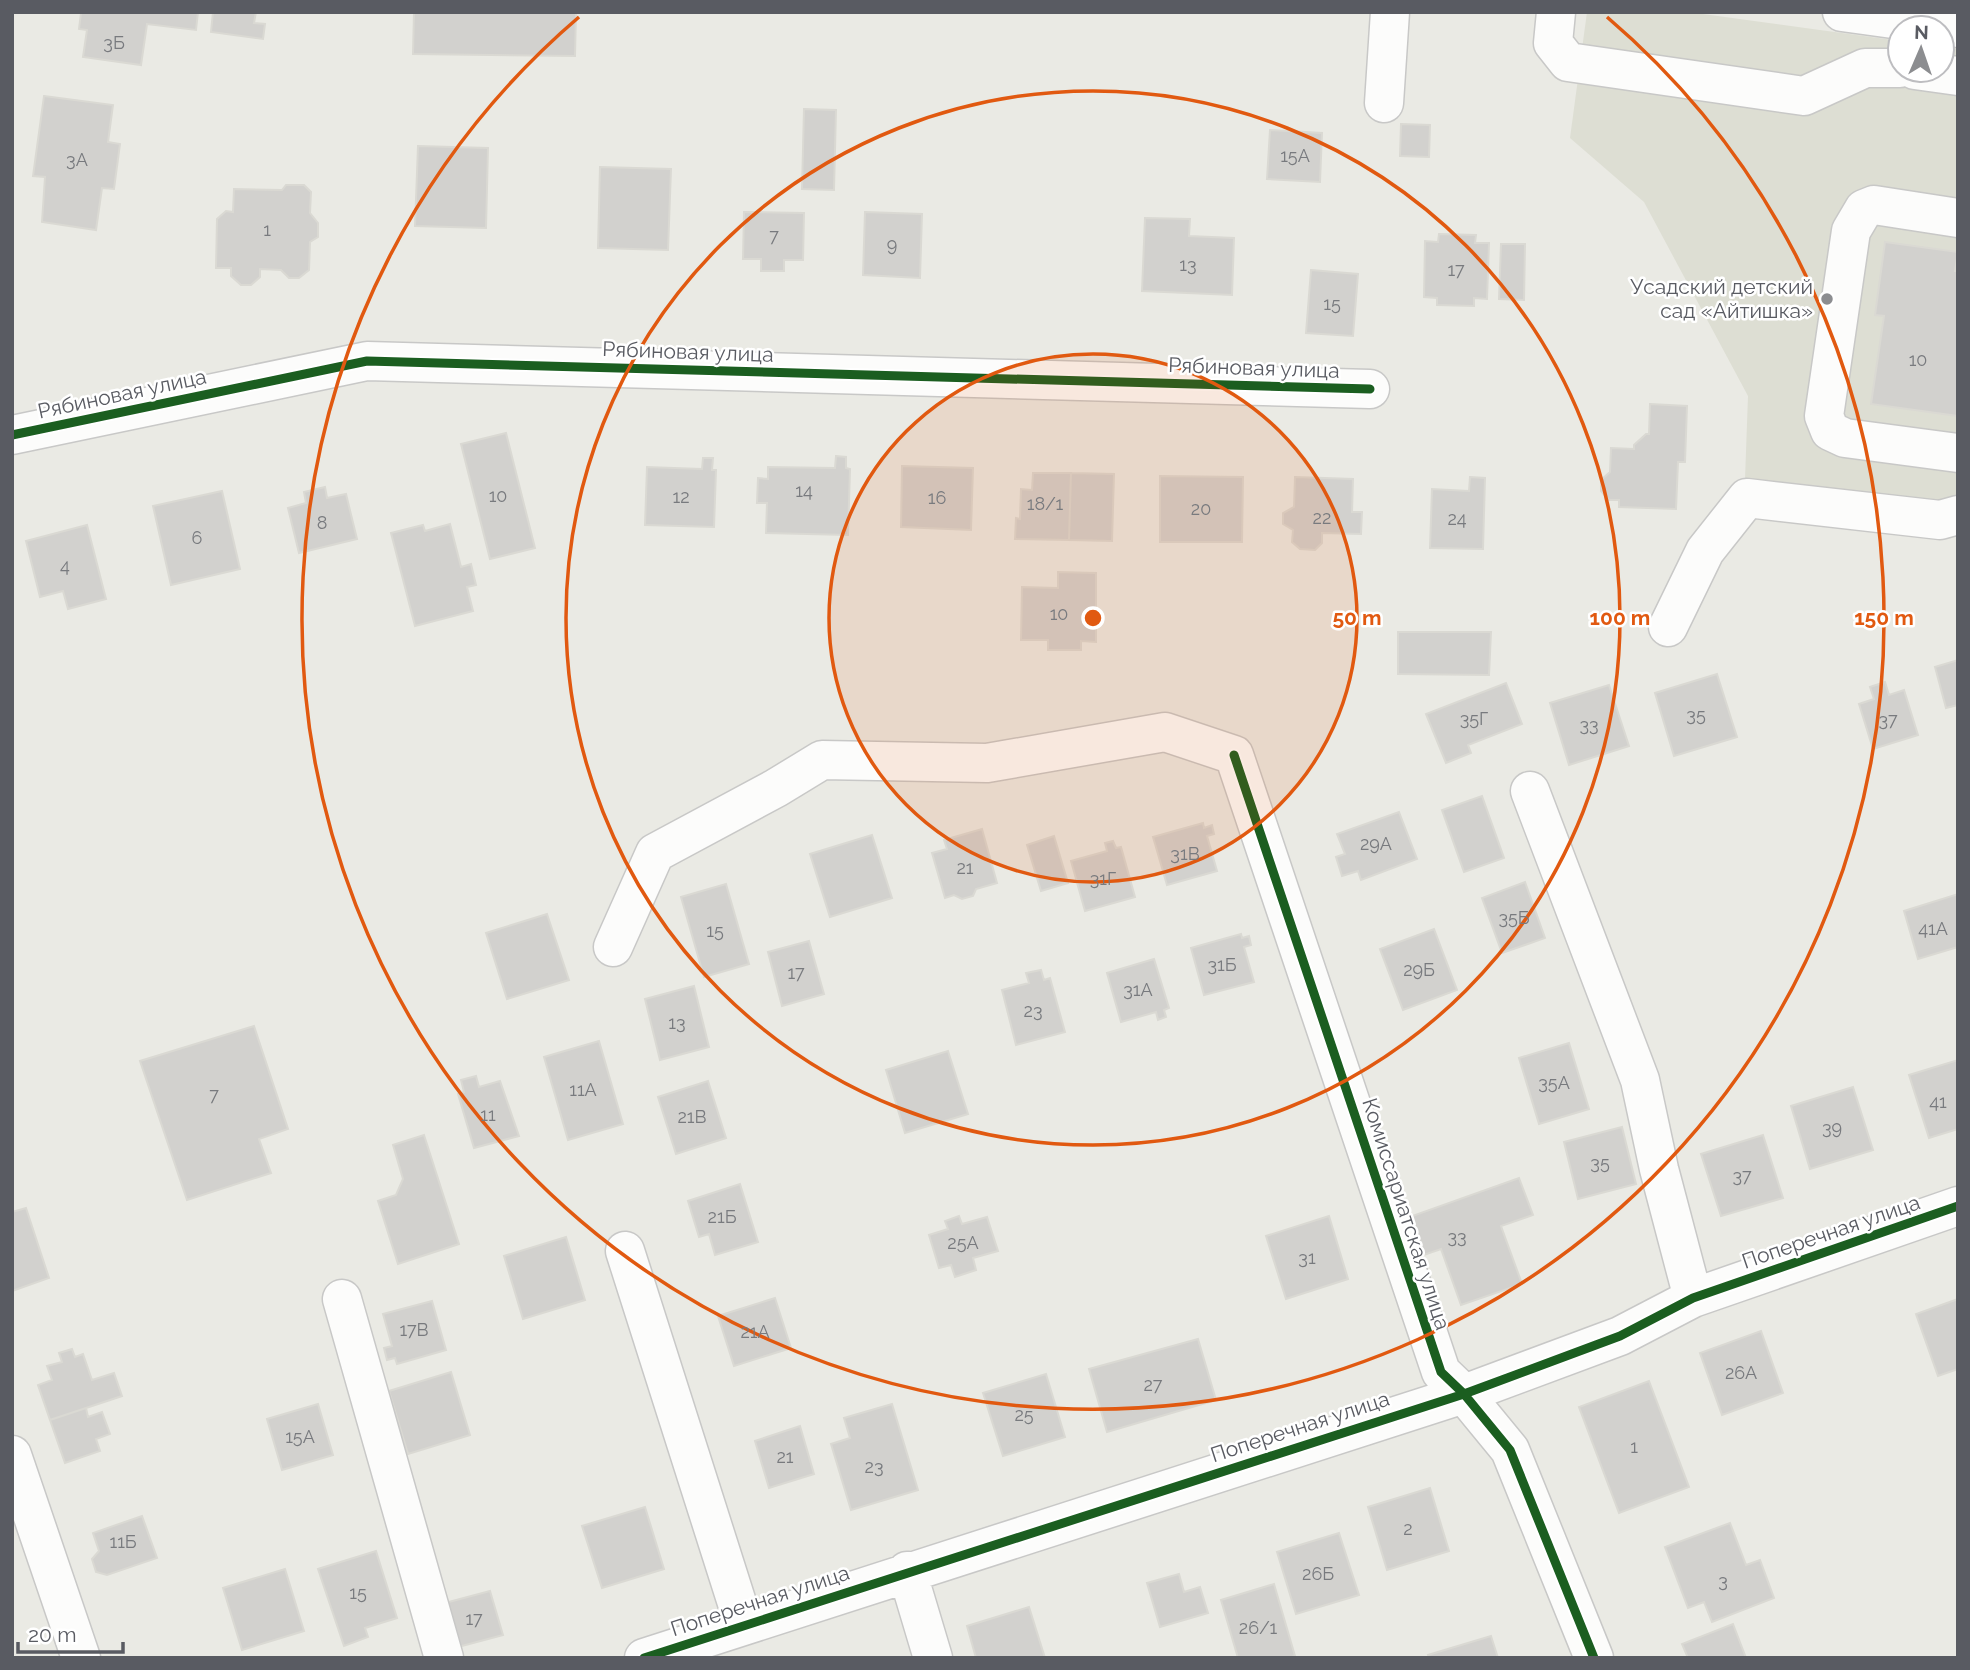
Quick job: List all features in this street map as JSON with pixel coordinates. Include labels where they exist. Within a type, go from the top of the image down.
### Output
[{"type":"street","points":[[1384,103],[1390,12]]},
{"type":"street","points":[[1556,12],[1553,43],[1568,62],[1804,96],[1865,68],[1886,68]]},
{"type":"street","points":[[1842,12],[1958,28]]},
{"type":"street","points":[[1958,218],[1874,205],[1864,209],[1851,231],[1824,416],[1830,430],[1845,438],[1958,453]]},
{"type":"street","name":"Рябиновая улица","points":[[12,435],[367,361],[1370,389]]},
{"type":"street","points":[[1668,628],[1705,551],[1747,498],[1940,520],[1958,515]]},
{"type":"street","name":"Комиссариатская улица","points":[[613,947],[655,853],[822,760],[987,763],[1165,732],[1234,755],[1441,1372],[1464,1394],[1510,1450],[1594,1658]]},
{"type":"street","points":[[1530,791],[1640,1080],[1659,1168],[1693,1298]]},
{"type":"street","name":"Поперечная улица","points":[[664,1655],[744,1625],[906,1572],[1464,1394],[1620,1336],[1693,1298],[1958,1206]]},
{"type":"street","points":[[625,1251],[744,1625]]},
{"type":"street","points":[[342,1299],[444,1658]]},
{"type":"street","points":[[12,1455],[81,1658]]},
{"type":"street","points":[[906,1572],[933,1658]]},
{"type":"shaded area","name":"Усадский детский сад «Айтишка»","points":[[1587,12],[1688,12],[1886,39],[1886,84],[1956,84],[1958,49],[1958,500],[1938,507],[1745,479],[1748,396],[1644,202],[1570,138]]},
{"type":"building","points":[[75,12],[198,12],[196,30],[147,24],[141,65],[83,57],[87,30],[79,29],[81,13]]},
{"type":"building","points":[[213,12],[256,12],[254,23],[265,24],[263,39],[211,32]]},
{"type":"building","points":[[414,12],[576,12],[575,56],[413,54]]},
{"type":"building","points":[[44,96],[113,105],[108,142],[120,144],[114,189],[102,188],[96,230],[42,222],[45,177],[33,176]]},
{"type":"building","points":[[804,109],[836,110],[834,190],[802,189]]},
{"type":"building","points":[[1401,124],[1430,125],[1429,157],[1400,156]]},
{"type":"building","points":[[1270,130],[1322,133],[1320,182],[1267,179]]},
{"type":"building","points":[[418,146],[488,148],[486,228],[415,226]]},
{"type":"building","points":[[600,167],[671,169],[668,250],[598,248]]},
{"type":"building","points":[[286,185],[304,185],[311,192],[310,213],[318,223],[318,237],[310,242],[309,270],[299,278],[289,278],[281,270],[260,269],[260,277],[251,285],[241,285],[231,276],[231,268],[216,268],[217,219],[226,211],[233,212],[234,189],[282,190]]},
{"type":"building","points":[[744,212],[804,213],[803,260],[784,260],[784,271],[761,271],[761,259],[743,259]]},
{"type":"building","points":[[865,212],[922,214],[920,278],[863,275]]},
{"type":"building","points":[[1145,218],[1190,219],[1189,236],[1234,238],[1232,295],[1142,291]]},
{"type":"building","points":[[1439,234],[1476,235],[1475,243],[1489,243],[1487,299],[1474,298],[1474,306],[1437,305],[1437,298],[1424,297],[1425,241],[1438,242]]},
{"type":"building","points":[[1885,242],[1958,252],[1955,271],[1958,271],[1958,416],[1871,404],[1884,316],[1875,315]]},
{"type":"building","points":[[1501,244],[1525,244],[1524,300],[1499,299]]},
{"type":"building","points":[[1311,270],[1358,274],[1353,336],[1306,333]]},
{"type":"building","points":[[1650,404],[1687,406],[1685,462],[1678,462],[1676,509],[1619,507],[1619,500],[1609,500],[1601,491],[1601,480],[1610,472],[1611,448],[1634,449],[1634,445],[1649,434]]},
{"type":"building","points":[[506,433],[535,548],[490,559],[461,444]]},
{"type":"building","points":[[836,456],[846,457],[846,468],[850,469],[848,535],[766,533],[767,503],[757,503],[758,478],[768,479],[768,467],[835,468]]},
{"type":"building","points":[[703,458],[713,458],[712,470],[716,470],[714,527],[645,525],[647,467],[702,469]]},
{"type":"building","points":[[902,466],[973,468],[971,530],[901,527]]},
{"type":"building","points":[[1033,473],[1071,473],[1069,540],[1015,539],[1016,518],[1020,519],[1021,489],[1032,490]]},
{"type":"building","points":[[1071,473],[1114,474],[1112,541],[1069,540]]},
{"type":"building","points":[[1160,476],[1243,477],[1242,542],[1160,542]]},
{"type":"building","points":[[1295,477],[1353,479],[1352,512],[1362,512],[1361,534],[1322,533],[1322,543],[1315,550],[1300,549],[1292,542],[1293,530],[1283,524],[1283,513],[1294,507]]},
{"type":"building","points":[[1470,477],[1485,478],[1483,549],[1430,548],[1432,489],[1469,491]]},
{"type":"building","points":[[325,487],[327,498],[346,494],[357,539],[299,553],[288,508],[306,503],[304,492]]},
{"type":"building","points":[[222,491],[240,569],[171,585],[153,506]]},
{"type":"building","points":[[450,524],[461,567],[471,564],[476,585],[467,587],[473,611],[415,626],[391,533],[423,525],[425,531]]},
{"type":"building","points":[[87,525],[106,599],[68,609],[63,591],[40,597],[26,541]]},
{"type":"building","points":[[1058,572],[1096,573],[1096,642],[1081,641],[1081,650],[1048,650],[1048,640],[1021,640],[1022,587],[1058,588]]},
{"type":"building","points":[[1398,632],[1491,632],[1489,675],[1398,674]]},
{"type":"building","points":[[1958,660],[1958,705],[1946,708],[1935,667]]},
{"type":"building","points":[[1717,674],[1737,737],[1674,756],[1655,693]]},
{"type":"building","points":[[1885,682],[1889,695],[1904,690],[1918,735],[1873,749],[1859,704],[1874,699],[1870,687]]},
{"type":"building","points":[[1506,683],[1522,724],[1468,745],[1471,753],[1446,763],[1426,714]]},
{"type":"building","points":[[1609,685],[1629,746],[1569,765],[1550,703]]},
{"type":"building","points":[[1482,796],[1504,858],[1464,872],[1442,810]]},
{"type":"building","points":[[1399,812],[1417,859],[1361,880],[1358,871],[1342,876],[1336,857],[1345,854],[1337,834]]},
{"type":"building","points":[[1203,823],[1204,828],[1212,825],[1214,834],[1207,836],[1217,871],[1167,885],[1153,837]]},
{"type":"building","points":[[982,829],[997,883],[976,889],[973,896],[962,899],[954,895],[945,898],[932,853],[947,849],[944,840]]},
{"type":"building","points":[[872,835],[892,898],[830,917],[810,854]]},
{"type":"building","points":[[1054,836],[1068,883],[1041,891],[1027,845]]},
{"type":"building","points":[[1113,841],[1116,848],[1121,847],[1135,897],[1085,911],[1071,861],[1107,851],[1105,843]]},
{"type":"building","points":[[1525,882],[1545,938],[1502,953],[1482,898]]},
{"type":"building","points":[[726,884],[749,964],[704,977],[681,897]]},
{"type":"building","points":[[1958,894],[1958,947],[1918,959],[1904,911]]},
{"type":"building","points":[[547,914],[569,980],[507,999],[486,933]]},
{"type":"building","points":[[1434,929],[1457,990],[1403,1010],[1380,949]]},
{"type":"building","points":[[1241,934],[1242,938],[1249,936],[1251,945],[1244,947],[1254,982],[1204,995],[1191,948]]},
{"type":"building","points":[[809,941],[824,994],[782,1006],[768,952]]},
{"type":"building","points":[[1154,959],[1169,1008],[1164,1010],[1166,1017],[1158,1020],[1156,1012],[1121,1022],[1107,973]]},
{"type":"building","points":[[1041,970],[1044,980],[1050,978],[1065,1032],[1016,1045],[1002,990],[1029,983],[1026,973]]},
{"type":"building","points":[[694,986],[709,1047],[660,1060],[645,999]]},
{"type":"building","points":[[254,1026],[288,1129],[259,1139],[271,1173],[187,1200],[140,1061]]},
{"type":"building","points":[[599,1041],[623,1124],[568,1140],[544,1057]]},
{"type":"building","points":[[1569,1043],[1589,1109],[1539,1124],[1519,1058]]},
{"type":"building","points":[[948,1051],[968,1114],[905,1133],[886,1070]]},
{"type":"building","points":[[1958,1060],[1958,1129],[1929,1138],[1909,1075]]},
{"type":"building","points":[[476,1076],[479,1087],[500,1081],[519,1136],[474,1148],[458,1094],[464,1092],[461,1080]]},
{"type":"building","points":[[708,1081],[726,1138],[676,1154],[658,1097]]},
{"type":"building","points":[[1853,1087],[1873,1150],[1810,1169],[1791,1106]]},
{"type":"building","points":[[1622,1127],[1636,1184],[1578,1199],[1564,1142]]},
{"type":"building","points":[[424,1135],[459,1244],[398,1264],[378,1201],[396,1195],[403,1179],[393,1145]]},
{"type":"building","points":[[1763,1135],[1783,1198],[1721,1216],[1701,1154]]},
{"type":"building","points":[[1519,1178],[1533,1215],[1501,1226],[1522,1284],[1461,1305],[1441,1249],[1415,1258],[1401,1220]]},
{"type":"building","points":[[740,1184],[758,1242],[715,1255],[709,1234],[699,1237],[688,1201]]},
{"type":"building","points":[[26,1208],[49,1278],[12,1291],[12,1212]]},
{"type":"building","points":[[959,1216],[962,1224],[987,1217],[998,1251],[973,1258],[976,1270],[955,1277],[951,1265],[939,1268],[929,1235],[948,1229],[945,1221]]},
{"type":"building","points":[[1329,1216],[1348,1279],[1286,1299],[1266,1236]]},
{"type":"building","points":[[566,1237],[585,1300],[523,1319],[504,1256]]},
{"type":"building","points":[[775,1298],[791,1348],[734,1366],[718,1316]]},
{"type":"building","points":[[1958,1299],[1958,1369],[1938,1376],[1916,1314]]},
{"type":"building","points":[[432,1301],[446,1350],[397,1364],[395,1358],[387,1360],[384,1348],[392,1346],[383,1314]]},
{"type":"building","points":[[1761,1331],[1783,1393],[1722,1415],[1700,1353]]},
{"type":"building","points":[[1198,1339],[1216,1400],[1107,1432],[1089,1369]]},
{"type":"building","points":[[72,1349],[75,1357],[83,1354],[92,1380],[114,1373],[122,1396],[50,1420],[38,1385],[52,1380],[47,1366],[62,1362],[59,1353]]},
{"type":"building","points":[[451,1372],[470,1435],[408,1454],[389,1391]]},
{"type":"building","points":[[1046,1374],[1065,1437],[1003,1456],[983,1393]]},
{"type":"building","points":[[1649,1381],[1689,1487],[1619,1513],[1579,1407]]},
{"type":"building","points":[[318,1404],[333,1455],[282,1470],[267,1419]]},
{"type":"building","points":[[892,1404],[918,1490],[851,1510],[831,1444],[850,1438],[844,1418]]},
{"type":"building","points":[[86,1408],[88,1417],[102,1412],[110,1434],[96,1439],[100,1451],[65,1463],[50,1420]]},
{"type":"building","points":[[800,1426],[814,1474],[769,1488],[755,1441]]},
{"type":"building","points":[[1430,1488],[1449,1551],[1387,1570],[1368,1507]]},
{"type":"building","points":[[645,1507],[664,1569],[602,1588],[582,1526]]},
{"type":"building","points":[[142,1516],[157,1558],[107,1575],[96,1572],[92,1559],[99,1551],[93,1533]]},
{"type":"building","points":[[1730,1523],[1746,1565],[1760,1560],[1774,1598],[1712,1622],[1704,1602],[1688,1608],[1665,1547]]},
{"type":"building","points":[[1339,1533],[1359,1595],[1296,1614],[1277,1552]]},
{"type":"building","points":[[376,1551],[397,1618],[365,1628],[368,1637],[344,1646],[318,1569]]},
{"type":"building","points":[[285,1569],[304,1631],[242,1650],[223,1588]]},
{"type":"building","points":[[1179,1574],[1184,1592],[1200,1587],[1208,1613],[1160,1627],[1147,1583]]},
{"type":"building","points":[[1274,1584],[1295,1656],[1238,1658],[1221,1600]]},
{"type":"building","points":[[490,1591],[503,1635],[458,1647],[445,1603]]},
{"type":"building","points":[[1029,1607],[1045,1658],[976,1658],[967,1626]]},
{"type":"building","points":[[1733,1624],[1746,1658],[1688,1658],[1682,1644]]},
{"type":"building","points":[[1491,1636],[1498,1658],[1429,1658],[1428,1655]]},
{"type":"cycle path","points":[[12,435],[367,361],[1370,389]]},
{"type":"cycle path","points":[[1234,755],[1441,1372],[1464,1394],[1510,1450],[1594,1658]]},
{"type":"cycle path","points":[[644,1658],[1464,1394],[1620,1336],[1693,1298],[1958,1206]]},
{"type":"place","name":"Усадский детский сад «Айтишка»","points":[[1827,299]]}]
